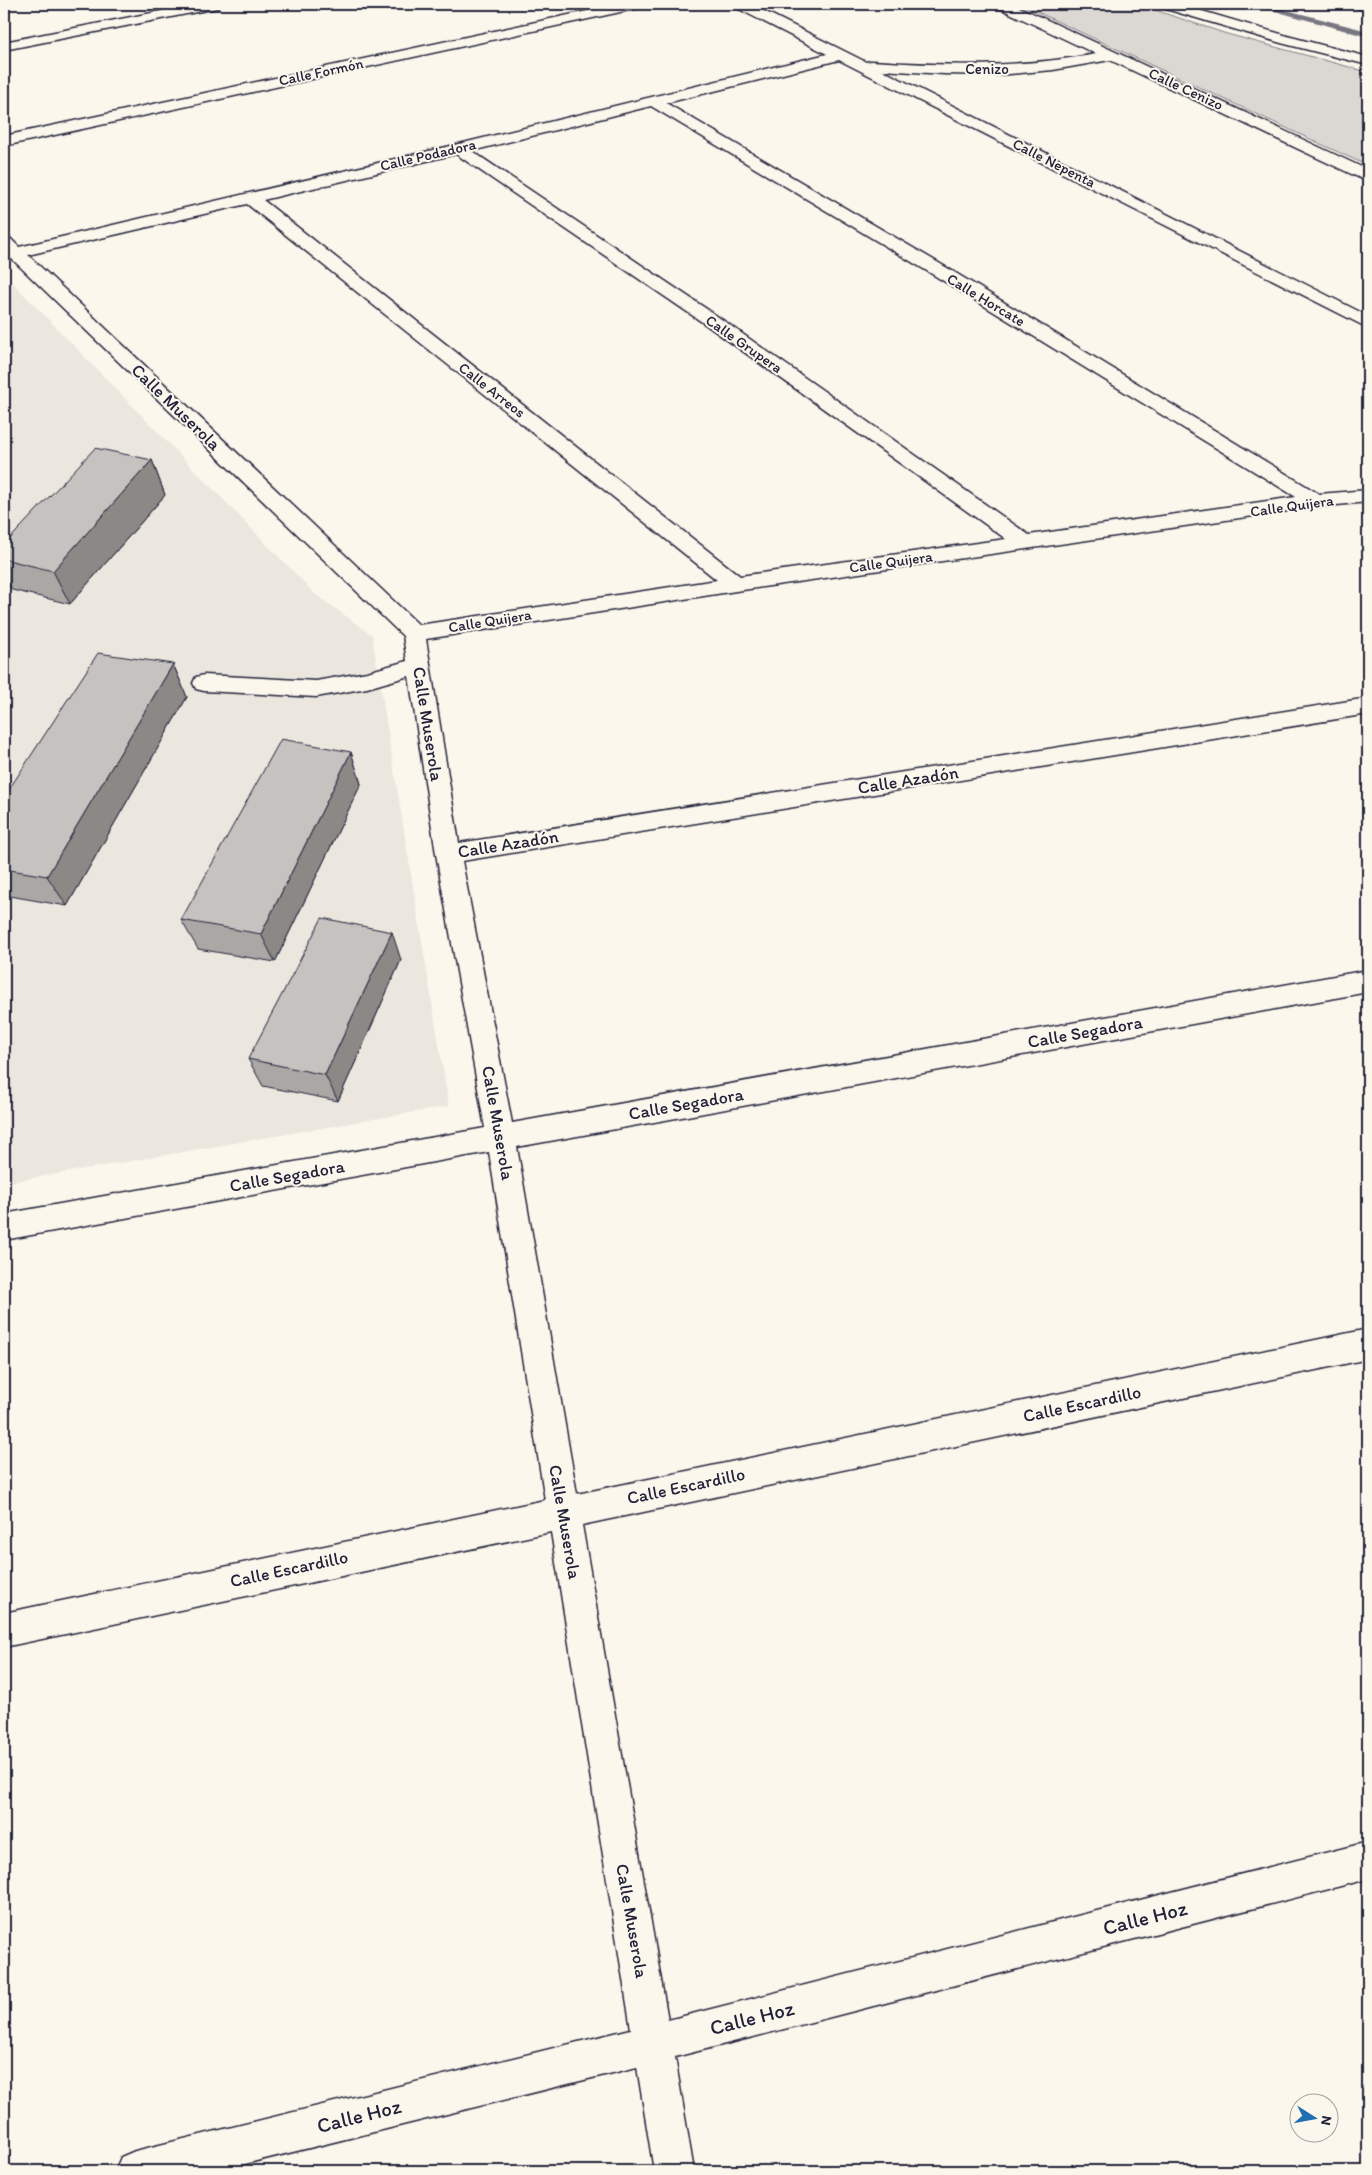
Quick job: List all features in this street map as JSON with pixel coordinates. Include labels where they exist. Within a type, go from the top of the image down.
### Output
[{"type":"street","points":[[4,46],[217,4]]},
{"type":"street","name":"Calle Formón","points":[[4,141],[639,4]]},
{"type":"street","name":"Calle Nepenta","points":[[740,4],[1368,323]]},
{"type":"street","name":"Calle Cenizo","points":[[1002,4],[1368,176]]},
{"type":"street","points":[[1164,4],[1286,40],[1368,61]]},
{"type":"street","points":[[1358,4],[1368,6]]},
{"type":"street","name":"Cenizo","points":[[860,64],[945,69],[1015,70],[1047,67],[1114,55]]},
{"type":"street","name":"Calle Podadora","points":[[7,250],[249,197],[841,56]]},
{"type":"street","name":"Calle Horcate","points":[[654,102],[943,273],[1316,502]]},
{"type":"street","name":"Calle Grupera","points":[[459,148],[708,318],[1026,543]]},
{"type":"street","name":"Calle Arreos","points":[[249,197],[736,584]]},
{"type":"street","name":"Calle Muserola","points":[[7,250],[414,633],[448,854],[501,1138],[674,2171]]},
{"type":"street","name":"Calle Quijera","points":[[414,633],[736,584],[1368,496]]},
{"type":"street","points":[[204,683],[316,689],[367,680],[419,666]]},
{"type":"street","name":"Calle Azadón","points":[[448,854],[1368,706]]},
{"type":"street","name":"Calle Segadora","points":[[4,1227],[1368,980]]},
{"type":"street","name":"Calle Escardillo","points":[[4,1630],[564,1511],[1368,1344]]},
{"type":"street","name":"Calle Hoz","points":[[135,2171],[653,2043],[1368,1860]]},
{"type":"shaded area","points":[[1020,4],[1137,4],[1227,34],[1368,72],[1368,166]]},
{"type":"shaded area","points":[[11,281],[315,594],[372,635],[449,1106],[4,1183],[4,283]]},
{"type":"building","points":[[95,448],[152,460],[53,571],[4,559],[4,545]]},
{"type":"building","points":[[98,653],[173,664],[47,876],[4,869],[4,797]]},
{"type":"building","points":[[281,739],[351,752],[261,934],[181,920]]},
{"type":"building","points":[[322,918],[392,932],[325,1075],[248,1059]]},
{"type":"waterway","points":[[1254,4],[1368,34]]}]
